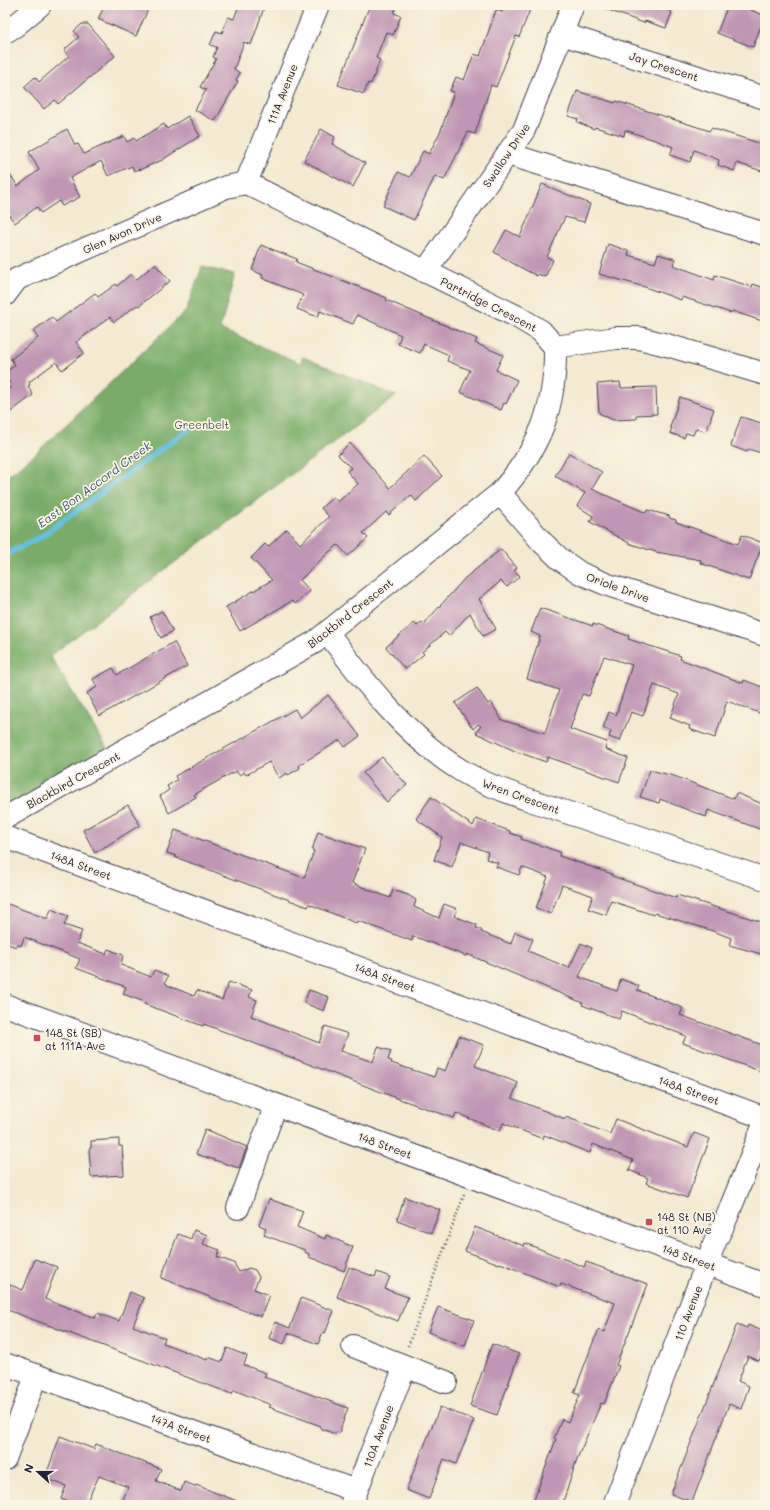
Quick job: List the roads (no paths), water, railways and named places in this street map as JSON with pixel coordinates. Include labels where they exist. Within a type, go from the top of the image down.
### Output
[{"type":"street","points":[[5,32],[15,26],[40,5]]},
{"type":"street","name":"111A Avenue","points":[[246,183],[318,5]]},
{"type":"street","name":"Swallow Drive","points":[[425,272],[508,154],[530,119],[573,5]]},
{"type":"street","name":"Jay Crescent","points":[[562,34],[765,98]]},
{"type":"street","points":[[508,154],[765,234]]},
{"type":"street","name":"Partridge Crescent","points":[[246,183],[516,316],[541,332],[555,347]]},
{"type":"street","name":"Glen Avon Drive","points":[[5,295],[17,279],[226,187],[246,183]]},
{"type":"street","points":[[555,347],[616,338],[639,338],[667,344],[765,374]]},
{"type":"street","name":"Blackbird Crescent","points":[[5,818],[316,642],[500,493],[517,473],[532,451],[544,422],[552,396],[555,347]]},
{"type":"street","name":"Oriole Drive","points":[[500,493],[542,542],[560,559],[580,573],[608,585],[765,635]]},
{"type":"street","name":"Wren Crescent","points":[[328,633],[343,654],[406,726],[426,746],[463,772],[488,785],[524,798],[765,879]]},
{"type":"street","name":"148A Street","points":[[5,837],[765,1118]]},
{"type":"street","name":"148 Street","points":[[5,1005],[765,1285]]},
{"type":"street","points":[[238,1208],[276,1105]]},
{"type":"street","name":"110 Avenue","points":[[614,1505],[707,1264],[765,1122]]},
{"type":"street","points":[[353,1346],[446,1382]]},
{"type":"street","name":"147A Street","points":[[5,1364],[354,1498]]},
{"type":"street","name":"110A Avenue","points":[[354,1498],[405,1366]]},
{"type":"street","points":[[5,1459],[36,1376]]},
{"type":"waterway","name":"East Bon Accord Creek","points":[[5,555],[42,536],[193,426]]},
{"type":"place","name":"148 St (SB) at 111A Ave","points":[[37,1038]]},
{"type":"place","name":"148 St (NB) at 110 Ave","points":[[649,1222]]},
{"type":"park label","name":"Greenbelt","points":[[202,424]]}]
